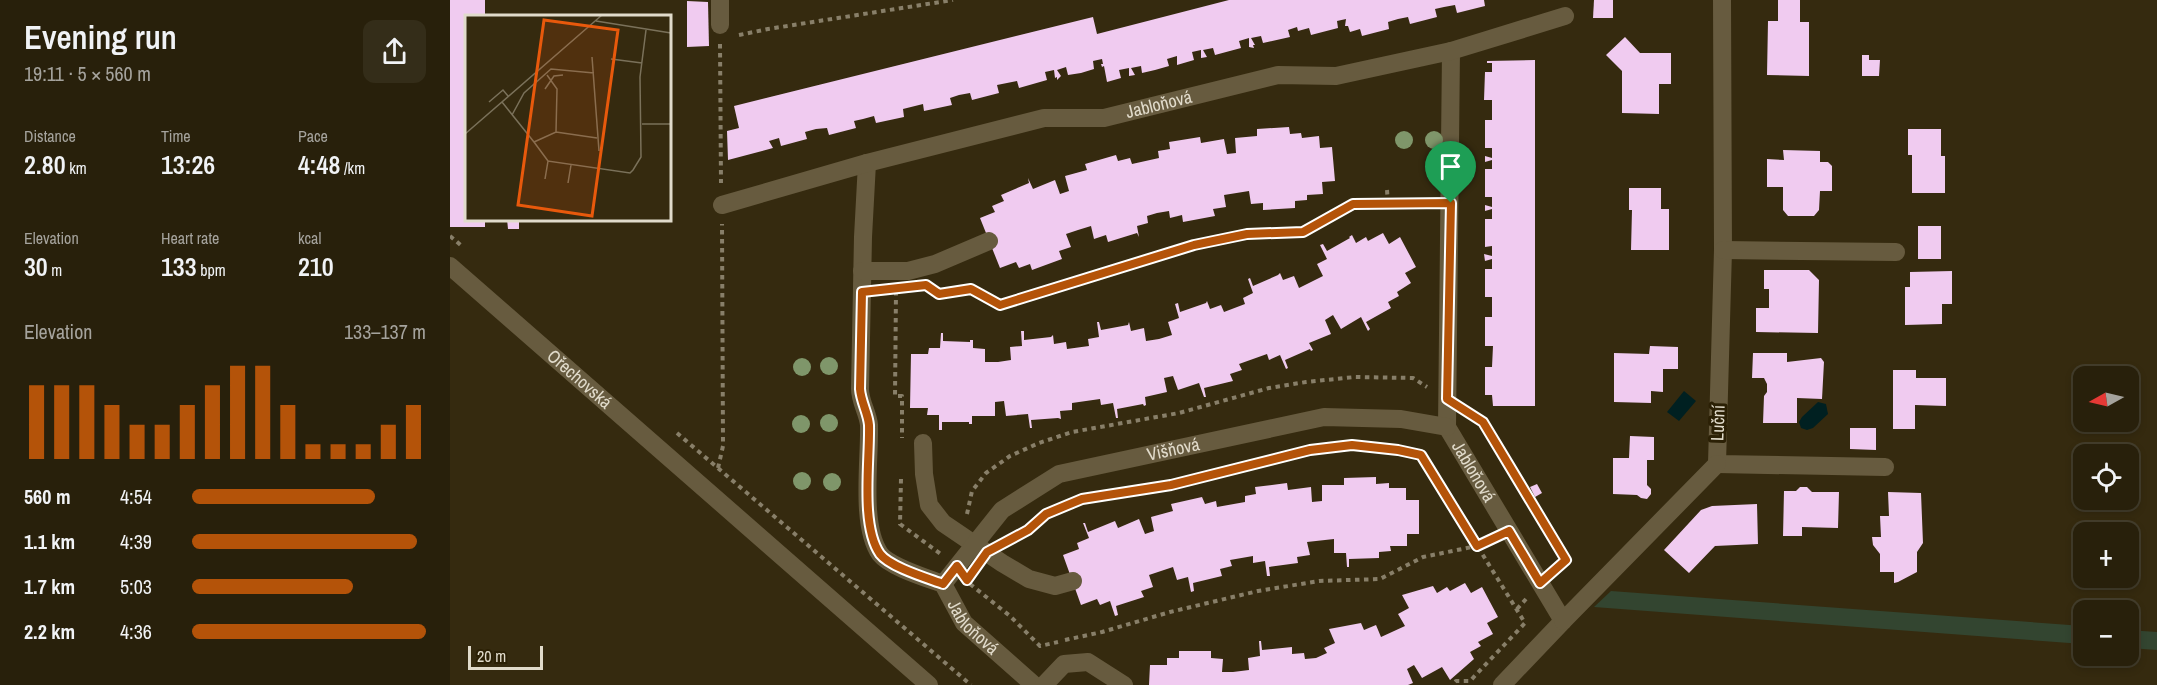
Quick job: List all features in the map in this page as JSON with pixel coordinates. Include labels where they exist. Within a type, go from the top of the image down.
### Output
[{"type":"street","points":[[720,0],[720,32]]},
{"type":"street","name":"Luční","points":[[1722,0],[1722,250],[1717,464],[1885,467]]},
{"type":"street","name":"Jabloňová","points":[[722,205],[867,163],[1044,118],[1104,118],[1278,75],[1336,76],[1451,51],[1565,15]]},
{"type":"street","name":"Jabloňová","points":[[1451,51],[1447,427],[1563,621]]},
{"type":"street","name":"Jabloňová","points":[[867,163],[860,397],[869,422],[868,524],[881,554],[907,571],[943,584],[964,623],[1034,685]]},
{"type":"street","points":[[862,271],[908,271],[935,264],[989,241]]},
{"type":"street","points":[[1722,250],[1896,252]]},
{"type":"street","name":"Ořechovská","points":[[450,266],[929,685]]},
{"type":"street","name":"Višňová","points":[[943,584],[957,566],[981,548],[1002,510],[1059,474],[1324,417],[1401,419],[1447,427]]},
{"type":"street","points":[[923,442],[924,474],[929,505],[943,523],[1029,579],[1055,586],[1072,580]]},
{"type":"street","points":[[1502,685],[1717,464]]},
{"type":"street","points":[[1044,685],[1064,664],[1088,662],[1124,685]]},
{"type":"path","points":[[708,494],[723,446],[720,32],[768,29],[953,0]]},
{"type":"path","points":[[1387,190],[1388,204]]},
{"type":"path","points":[[926,285],[939,294],[971,289],[1000,305],[1194,245],[1247,234],[1303,232],[1353,204],[1451,203]]},
{"type":"path","points":[[450,236],[468,252]]},
{"type":"path","points":[[862,292],[906,287]]},
{"type":"path","points":[[896,288],[895,396],[902,396],[902,442]]},
{"type":"path","points":[[940,554],[958,532],[967,514],[972,491],[986,473],[1010,456],[1039,442],[1072,432],[1179,413],[1269,388],[1355,377],[1413,378],[1483,422],[1566,560],[1540,583],[1517,609]]},
{"type":"path","points":[[673,430],[971,685]]},
{"type":"path","points":[[981,548],[1028,530],[1046,514],[1082,499],[1171,485],[1310,450],[1352,445],[1421,455],[1525,623],[1470,681],[1456,681],[1452,685]]},
{"type":"path","points":[[901,477],[900,524],[957,566],[970,584],[1010,616],[1040,646],[1258,591],[1319,581],[1380,579],[1423,557],[1477,546],[1509,531]]},
{"type":"green space","points":[[1611,591],[2073,625],[2073,643],[1594,607]]},
{"type":"green space","points":[[2139,631],[2157,632],[2157,650],[2139,649]]},
{"type":"water","points":[[1684,391],[1696,401],[1679,421],[1667,412]]},
{"type":"water","points":[[1818,402],[1826,404],[1828,414],[1813,428],[1807,430],[1801,428],[1799,422],[1802,417]]},
{"type":"building","points":[[450,0],[485,0],[485,15],[465,15],[465,220],[485,220],[485,227],[450,227]]},
{"type":"building","points":[[1229,0],[1484,0],[1485,6],[1457,13],[1455,5],[1435,9],[1437,17],[1410,24],[1408,17],[1398,19],[1388,22],[1389,29],[1362,36],[1360,29],[1350,32],[1348,26],[1345,26],[1346,19],[1337,21],[1338,28],[1311,35],[1309,28],[1298,31],[1297,27],[1288,30],[1290,37],[1263,43],[1261,36],[1251,38],[1255,45],[1253,45],[1254,48],[1249,47],[1249,38],[1239,41],[1241,48],[1215,55],[1213,48],[1203,50],[1207,57],[1201,58],[1201,50],[1192,52],[1194,60],[1177,65],[1177,56],[1167,59],[1169,66],[1155,70],[1142,73],[1141,66],[1131,68],[1135,75],[1129,76],[1129,68],[1119,70],[1121,78],[1107,82],[1104,66],[1102,67],[1101,64],[1103,64],[1102,59],[1093,61],[1094,69],[1081,73],[1068,75],[1066,67],[1057,70],[1061,76],[1057,80],[1054,70],[1045,72],[1047,80],[1019,88],[1017,81],[997,85],[999,93],[972,100],[970,93],[959,95],[950,98],[952,105],[924,111],[923,104],[903,109],[904,117],[876,123],[874,116],[854,121],[856,128],[829,135],[827,128],[816,129],[805,132],[807,139],[781,146],[779,138],[769,141],[773,148],[728,160],[727,131],[739,128],[734,106],[1093,17],[1097,34]]},
{"type":"building","points":[[1594,0],[1613,0],[1613,18],[1593,18]]},
{"type":"building","points":[[1778,0],[1800,0],[1800,22],[1809,22],[1809,76],[1767,75],[1768,21],[1778,21]]},
{"type":"building","points":[[687,1],[708,2],[709,46],[687,47]]},
{"type":"building","points":[[1625,37],[1640,53],[1671,53],[1671,84],[1659,84],[1659,114],[1622,113],[1622,71],[1606,55]]},
{"type":"building","points":[[1862,55],[1869,55],[1869,60],[1880,60],[1879,76],[1862,76]]},
{"type":"building","points":[[1535,60],[1535,406],[1493,406],[1492,395],[1485,395],[1485,367],[1492,367],[1493,346],[1485,346],[1485,317],[1492,317],[1492,297],[1485,297],[1485,269],[1492,269],[1492,259],[1485,261],[1484,254],[1492,256],[1492,246],[1485,247],[1485,219],[1492,219],[1492,209],[1485,211],[1485,205],[1492,207],[1492,197],[1485,197],[1485,169],[1492,169],[1492,160],[1485,162],[1485,156],[1492,158],[1492,148],[1485,148],[1485,120],[1492,120],[1492,100],[1484,100],[1485,72],[1492,72],[1492,63],[1487,63],[1487,61]]},
{"type":"building","points":[[1289,127],[1290,134],[1301,133],[1302,138],[1319,136],[1320,148],[1332,147],[1335,181],[1322,182],[1323,194],[1307,195],[1307,200],[1295,201],[1295,208],[1263,210],[1263,203],[1251,204],[1249,191],[1224,195],[1226,207],[1213,209],[1215,216],[1183,222],[1182,215],[1170,218],[1169,211],[1147,216],[1148,223],[1137,226],[1139,237],[1137,233],[1108,242],[1106,235],[1094,239],[1091,226],[1066,234],[1071,247],[1059,251],[1062,259],[1032,270],[1030,264],[1019,268],[1016,262],[1000,268],[980,218],[995,212],[992,206],[1004,201],[1001,195],[1029,183],[1028,178],[1033,189],[1055,180],[1060,194],[1069,191],[1065,176],[1087,170],[1085,164],[1116,155],[1118,161],[1130,158],[1132,164],[1159,158],[1158,151],[1170,149],[1169,142],[1200,137],[1201,143],[1224,139],[1227,154],[1236,153],[1235,138],[1257,136],[1257,129]]},
{"type":"building","points":[[1908,129],[1941,129],[1941,156],[1945,156],[1945,193],[1912,193],[1912,155],[1908,155]]},
{"type":"building","points":[[1783,150],[1820,151],[1820,162],[1828,162],[1832,166],[1832,191],[1820,191],[1819,210],[1814,216],[1788,216],[1783,210],[1783,187],[1767,187],[1767,159],[1784,160]]},
{"type":"building","points":[[1629,188],[1661,188],[1661,209],[1669,209],[1669,250],[1631,250],[1632,210],[1629,210]]},
{"type":"building","points":[[507,220],[519,220],[519,229],[508,229]]},
{"type":"building","points":[[1918,226],[1941,226],[1941,259],[1918,259]]},
{"type":"building","points":[[1383,233],[1389,244],[1400,237],[1416,267],[1405,273],[1411,283],[1397,292],[1399,296],[1388,302],[1391,308],[1366,322],[1370,329],[1368,331],[1361,317],[1341,329],[1333,315],[1325,320],[1331,334],[1309,343],[1313,350],[1310,349],[1285,360],[1288,368],[1286,369],[1280,355],[1269,360],[1267,354],[1239,364],[1242,370],[1230,374],[1233,381],[1204,388],[1206,397],[1199,383],[1178,390],[1173,376],[1164,378],[1167,392],[1145,397],[1146,405],[1144,406],[1143,404],[1117,409],[1118,418],[1116,418],[1113,403],[1101,405],[1100,399],[1072,403],[1072,410],[1060,411],[1061,419],[1031,420],[1032,428],[1030,428],[1028,414],[1006,416],[1004,401],[995,402],[995,416],[972,416],[972,424],[942,422],[942,430],[939,430],[939,415],[927,415],[928,408],[910,408],[911,354],[928,354],[929,348],[940,348],[941,333],[943,333],[943,341],[970,342],[973,340],[973,348],[985,349],[985,362],[1011,360],[1010,347],[1022,346],[1021,331],[1024,331],[1024,340],[1053,335],[1054,344],[1066,342],[1067,349],[1089,346],[1088,339],[1099,337],[1097,322],[1101,330],[1128,325],[1129,322],[1131,331],[1144,328],[1146,341],[1159,339],[1172,335],[1168,322],[1179,318],[1175,304],[1178,303],[1180,312],[1207,301],[1210,309],[1221,305],[1224,312],[1245,304],[1243,298],[1253,293],[1248,279],[1250,278],[1253,286],[1280,273],[1283,280],[1294,276],[1299,288],[1323,276],[1317,264],[1327,259],[1320,245],[1323,244],[1327,251],[1352,235],[1356,243],[1366,237],[1368,241]]},
{"type":"building","points":[[1764,270],[1809,270],[1819,280],[1818,333],[1756,332],[1756,308],[1769,308],[1769,289],[1764,289]]},
{"type":"building","points":[[1952,271],[1952,304],[1942,304],[1942,324],[1905,325],[1905,287],[1910,287],[1910,272]]},
{"type":"building","points":[[1650,346],[1678,347],[1678,369],[1663,369],[1663,392],[1651,391],[1651,403],[1614,402],[1614,353],[1649,354]]},
{"type":"building","points":[[1753,353],[1787,353],[1787,362],[1821,358],[1824,362],[1822,399],[1797,398],[1797,423],[1763,423],[1767,384],[1764,378],[1752,378]]},
{"type":"building","points":[[1893,370],[1916,370],[1916,378],[1946,378],[1946,406],[1915,405],[1915,429],[1893,429]]},
{"type":"building","points":[[1850,428],[1876,428],[1876,450],[1850,449]]},
{"type":"building","points":[[1630,436],[1654,437],[1654,460],[1647,460],[1647,485],[1651,489],[1651,494],[1647,499],[1637,495],[1613,494],[1613,458],[1629,458]]},
{"type":"building","points":[[1376,477],[1376,484],[1389,483],[1389,488],[1406,488],[1406,500],[1419,500],[1419,534],[1407,534],[1407,546],[1390,546],[1391,551],[1379,552],[1379,558],[1349,559],[1349,567],[1347,567],[1346,553],[1334,553],[1334,539],[1307,542],[1310,555],[1297,557],[1298,563],[1269,567],[1270,576],[1267,576],[1265,561],[1253,563],[1253,556],[1230,560],[1232,566],[1220,569],[1222,576],[1193,583],[1194,591],[1191,592],[1188,577],[1177,580],[1173,567],[1149,575],[1153,587],[1141,591],[1144,597],[1116,606],[1118,615],[1115,616],[1110,601],[1100,605],[1097,599],[1081,605],[1063,555],[1079,549],[1077,543],[1089,538],[1083,523],[1088,532],[1115,521],[1118,528],[1139,519],[1145,534],[1154,531],[1151,517],[1173,511],[1171,504],[1202,497],[1205,504],[1216,501],[1217,507],[1245,502],[1245,496],[1256,494],[1255,487],[1287,483],[1288,490],[1311,487],[1312,502],[1322,501],[1322,485],[1344,485],[1344,478]]},
{"type":"building","points":[[1537,484],[1542,493],[1535,497],[1530,487]]},
{"type":"building","points":[[1800,487],[1807,487],[1812,492],[1839,492],[1838,528],[1802,527],[1802,536],[1783,536],[1784,491],[1796,491]]},
{"type":"building","points":[[1888,492],[1921,493],[1923,543],[1917,552],[1917,572],[1894,583],[1894,572],[1880,572],[1880,554],[1873,545],[1872,537],[1881,537],[1880,516],[1889,516]]},
{"type":"building","points":[[1757,504],[1758,544],[1715,546],[1689,573],[1664,550],[1701,510],[1712,506]]},
{"type":"building","points":[[1465,583],[1471,593],[1482,587],[1498,617],[1487,623],[1493,634],[1478,642],[1481,646],[1470,652],[1474,659],[1450,680],[1442,667],[1422,678],[1414,665],[1407,669],[1413,683],[1408,685],[1149,685],[1150,665],[1167,665],[1167,658],[1179,658],[1179,651],[1211,651],[1211,658],[1223,659],[1222,672],[1249,670],[1248,658],[1260,656],[1259,641],[1261,641],[1262,650],[1292,647],[1292,654],[1304,653],[1305,659],[1316,658],[1327,653],[1324,648],[1335,643],[1329,629],[1361,623],[1364,630],[1376,625],[1381,637],[1405,626],[1398,614],[1409,608],[1402,595],[1433,586],[1437,593],[1447,587],[1450,591]]},
{"type":"route","points":[[1451,203],[1447,399],[1483,422],[1566,560],[1540,583],[1509,531],[1477,546],[1421,455],[1352,445],[1310,450],[1171,485],[1082,499],[1046,514],[1028,530],[987,552],[967,580],[957,566],[943,584],[907,571],[881,554],[868,524],[869,422],[860,397],[862,292],[926,285],[939,294],[971,289],[1000,305],[1097,274],[1142,263],[1194,245],[1247,234],[1303,232],[1353,204],[1451,203]]}]
